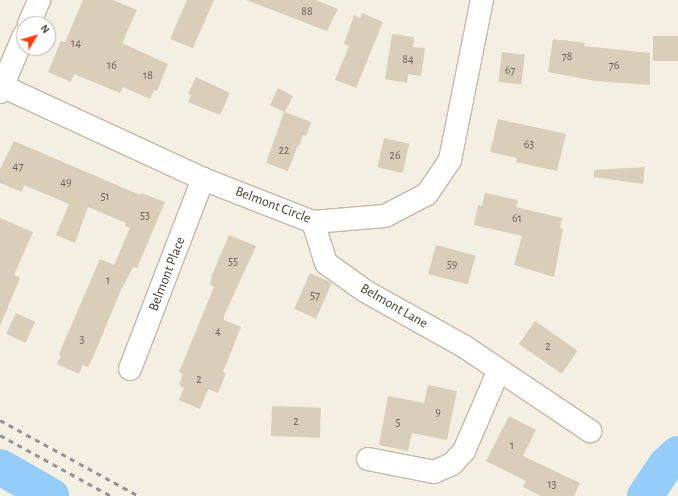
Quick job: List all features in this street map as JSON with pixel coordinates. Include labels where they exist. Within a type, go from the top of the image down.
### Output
[{"type":"street","points":[[32,16],[39,0]]},
{"type":"street","name":"Belmont Circle","points":[[16,54],[1,89],[203,179],[313,222],[385,216],[427,194],[450,160],[482,0]]},
{"type":"street","name":"Belmont Place","points":[[130,369],[203,179]]},
{"type":"street","name":"Belmont Lane","points":[[313,222],[326,263],[365,291],[465,348],[590,430]]},
{"type":"street","points":[[368,459],[434,472],[452,464],[464,451],[500,370]]},
{"type":"building","points":[[83,0],[113,0],[137,10],[122,43],[168,64],[157,91],[154,90],[150,99],[123,87],[120,93],[74,74],[71,82],[48,72],[61,41],[65,42]]},
{"type":"building","points":[[187,0],[214,0],[193,48],[170,39]]},
{"type":"building","points":[[246,0],[316,0],[338,9],[327,31]]},
{"type":"building","points":[[362,13],[383,22],[356,88],[335,80],[349,46],[344,44],[354,15],[360,18]]},
{"type":"building","points":[[392,34],[414,37],[413,47],[425,48],[421,76],[408,74],[407,83],[385,79]]},
{"type":"building","points":[[653,36],[678,36],[678,61],[653,61]]},
{"type":"building","points":[[553,39],[585,43],[584,46],[650,53],[650,85],[596,81],[548,72]]},
{"type":"building","points":[[502,52],[525,55],[521,85],[498,82]]},
{"type":"building","points":[[196,77],[230,93],[220,115],[188,102],[191,95],[188,94]]},
{"type":"building","points":[[278,88],[293,96],[285,112],[311,122],[306,136],[303,135],[299,146],[298,145],[288,171],[266,163],[284,112],[270,105]]},
{"type":"building","points":[[498,119],[566,134],[557,171],[516,162],[517,158],[490,152]]},
{"type":"building","points":[[384,138],[409,144],[403,173],[377,167]]},
{"type":"building","points":[[14,141],[140,195],[141,193],[165,202],[137,268],[133,267],[120,292],[88,367],[83,365],[79,374],[57,364],[61,356],[59,354],[100,259],[114,265],[130,228],[125,226],[126,223],[88,207],[75,243],[56,235],[69,204],[24,185],[22,192],[0,183],[0,169]]},
{"type":"building","points":[[645,167],[643,184],[594,177],[594,170]]},
{"type":"building","points":[[485,193],[518,200],[516,207],[562,218],[560,228],[563,229],[554,277],[514,265],[522,236],[474,225],[478,205],[482,206]]},
{"type":"building","points":[[0,218],[33,232],[14,275],[20,278],[0,326]]},
{"type":"building","points":[[229,235],[256,246],[224,316],[224,320],[241,327],[223,372],[226,373],[218,393],[208,389],[200,409],[179,400],[184,388],[179,385],[183,374],[179,372],[214,287],[210,285],[212,275]]},
{"type":"building","points":[[436,245],[476,256],[468,285],[428,274]]},
{"type":"building","points":[[310,273],[332,283],[316,318],[294,309]]},
{"type":"building","points":[[16,313],[35,322],[25,343],[6,334]]},
{"type":"building","points":[[535,321],[578,351],[562,374],[519,344]]},
{"type":"building","points":[[428,385],[457,391],[447,440],[412,433],[408,451],[379,445],[388,396],[424,403]]},
{"type":"building","points":[[272,406],[321,408],[320,438],[271,436]]},
{"type":"building","points":[[509,416],[536,430],[523,456],[580,483],[574,496],[541,496],[523,487],[526,481],[486,461]]},
{"type":"waterway","points":[[645,496],[666,465],[678,454]]},
{"type":"waterway","points":[[0,467],[51,496]]},
{"type":"railway","points":[[0,420],[139,496]]},
{"type":"railway","points":[[0,435],[111,496]]}]
